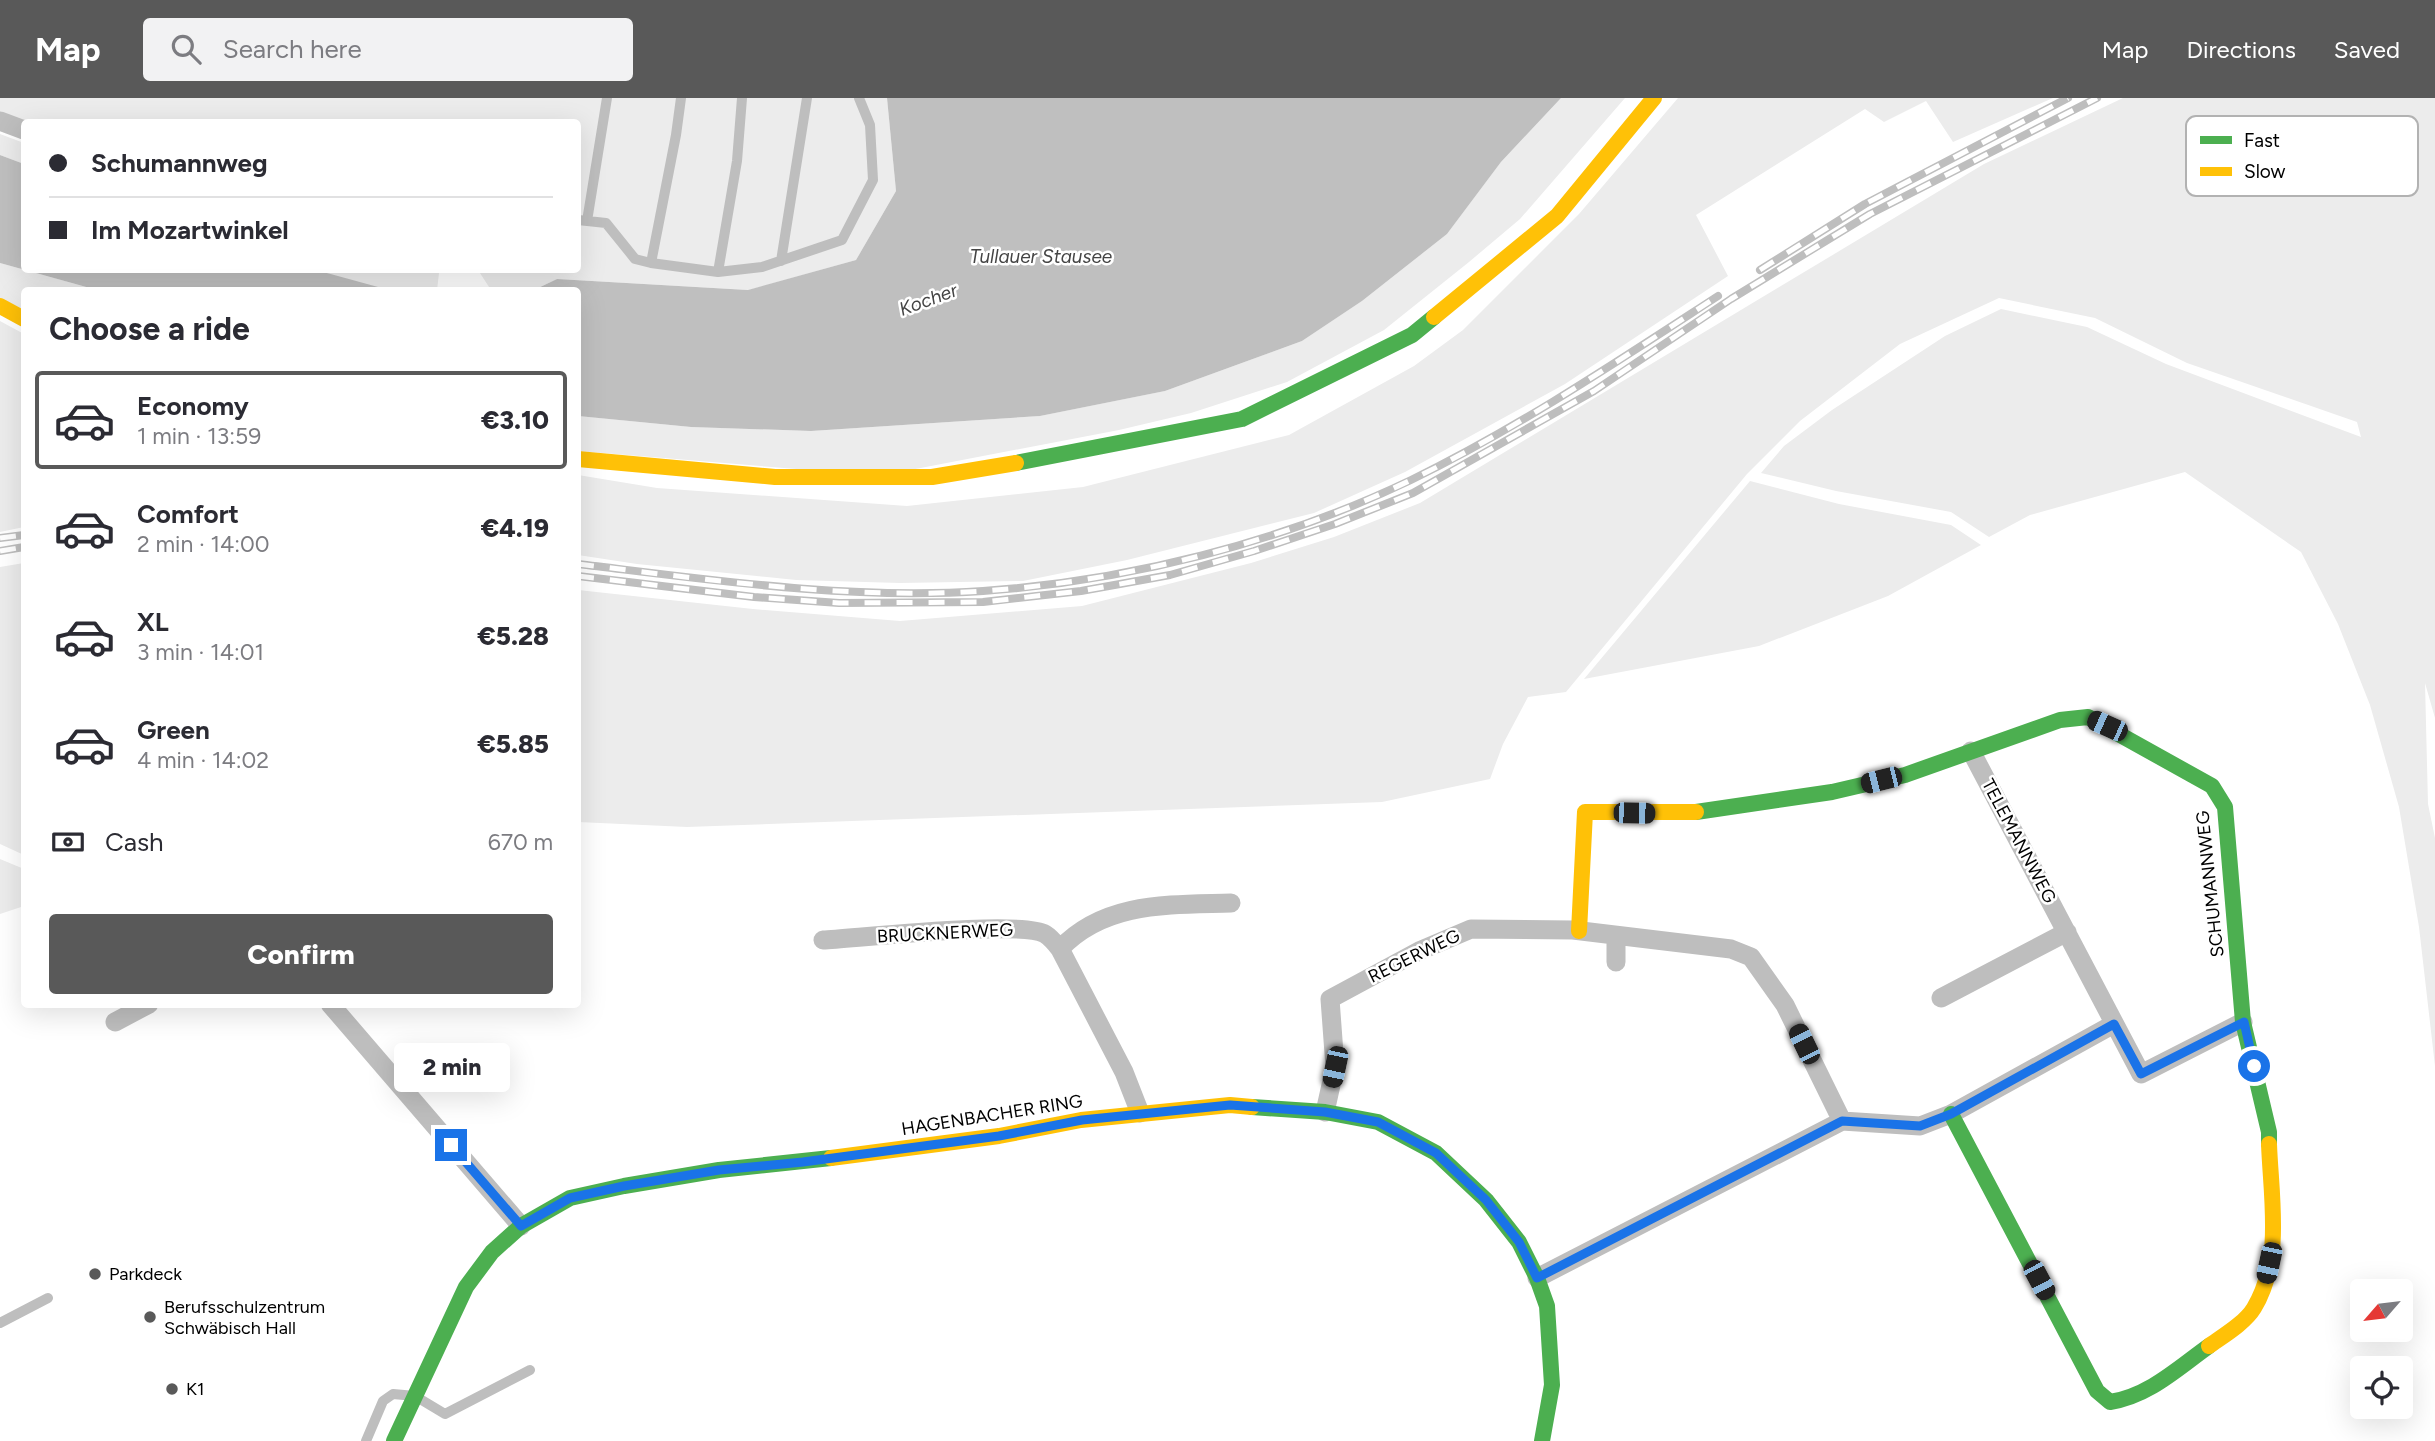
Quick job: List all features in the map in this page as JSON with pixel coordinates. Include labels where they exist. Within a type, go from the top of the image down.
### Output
[{"type":"street","points":[[581,459],[775,477],[932,477],[1059,456],[1242,419],[1412,335],[1557,216],[1654,98]]},
{"type":"street","points":[[0,121],[21,129]]},
{"type":"street","points":[[0,306],[21,317]]},
{"type":"street","name":"SCHUMANNWEG","points":[[1579,931],[1585,812],[1686,814],[1832,792],[1905,775],[2060,720],[2088,718],[2212,786],[2225,807],[2244,1022],[2269,1132],[2273,1245],[2266,1281],[2253,1310],[2143,1392],[2128,1399],[2110,1402],[2098,1391],[1951,1114]]},
{"type":"street","name":"TELEMANNWEG","points":[[1971,751],[2141,1074],[2244,1022]]},
{"type":"street","points":[[1060,949],[1073,936],[1117,912],[1158,905],[1231,903]]},
{"type":"street","name":"BRUCKNERWEG","points":[[823,940],[960,930],[1028,929],[1044,933],[1060,949],[1124,1072],[1140,1113]]},
{"type":"street","name":"REGERWEG","points":[[1325,1112],[1335,1067],[1330,999],[1419,951],[1471,929],[1579,931],[1706,944],[1731,948],[1751,957],[1785,1005],[1842,1121]]},
{"type":"street","points":[[1941,998],[2067,932]]},
{"type":"street","points":[[1616,936],[1616,962]]},
{"type":"street","points":[[115,1022],[141,1008]]},
{"type":"street","points":[[333,1008],[521,1226]]},
{"type":"street","points":[[1537,1278],[1842,1121],[1920,1126],[1951,1114],[2114,1024]]},
{"type":"street","name":"HAGENBACHER RING","points":[[394,1441],[466,1287],[492,1252],[521,1226],[570,1198],[719,1170],[803,1162],[999,1136],[1082,1120],[1230,1105],[1325,1112],[1378,1122],[1436,1153],[1486,1200],[1519,1242],[1537,1278],[1549,1312],[1552,1385],[1542,1441]]},
{"type":"lane","points":[[607,98],[582,221],[606,223],[635,259],[718,272],[762,267],[842,240],[873,180],[870,125],[859,98]]},
{"type":"lane","points":[[651,263],[681,98]]},
{"type":"lane","points":[[718,272],[737,161],[742,98]]},
{"type":"lane","points":[[782,261],[807,98]]},
{"type":"lane","points":[[0,1323],[48,1298]]},
{"type":"lane","points":[[366,1441],[383,1401],[393,1394],[415,1396],[445,1414],[530,1370]]},
{"type":"shaded area","points":[[0,98],[887,98],[896,191],[856,260],[749,290],[557,279],[540,287],[489,287],[480,273],[581,273],[581,119],[21,120],[0,112]]},
{"type":"shaded area","points":[[1561,98],[1625,98],[1520,219],[1384,330],[1287,382],[1191,413],[1119,430],[905,471],[809,470],[581,451],[581,416],[691,427],[811,431],[1040,416],[1165,391],[1302,341],[1362,301],[1447,234],[1501,162]]},
{"type":"shaded area","points":[[1678,98],[2053,98],[1953,142],[1926,101],[1884,122],[1865,109],[1696,215],[1728,276],[1565,384],[1405,472],[1314,513],[1127,560],[1023,581],[900,583],[796,580],[637,564],[581,555],[581,475],[657,488],[907,506],[1083,487],[1289,435],[1414,366],[1463,330],[1579,214]]},
{"type":"shaded area","points":[[2123,98],[2435,98],[2435,718],[2425,683],[2428,804],[2435,838],[2435,1066],[2419,927],[2399,807],[2370,705],[2338,624],[2301,552],[2185,472],[2030,515],[1989,537],[1951,512],[1836,491],[1761,473],[1784,446],[1832,410],[1945,336],[2001,309],[2087,327],[2166,364],[2361,437],[2357,422],[2187,363],[2095,318],[1999,298],[1900,344],[1800,421],[1747,474],[1566,692],[1528,697],[1503,744],[1490,779],[1382,802],[687,827],[581,822],[581,590],[753,609],[900,621],[1082,606],[1251,563],[1334,537],[1420,503],[1984,164]]},
{"type":"shaded area","points":[[0,134],[21,142],[21,163],[0,155]]},
{"type":"shaded area","points":[[0,263],[21,269],[21,273],[36,273],[86,287],[21,287],[21,308],[0,298]]},
{"type":"shaded area","points":[[326,273],[439,273],[437,287],[371,287]]},
{"type":"shaded area","points":[[0,321],[21,332],[21,528],[0,532]]},
{"type":"shaded area","points":[[1750,481],[1839,504],[1951,525],[1981,545],[1888,596],[1759,646],[1584,679]]},
{"type":"shaded area","points":[[21,564],[21,854],[0,844],[0,567]]},
{"type":"shaded area","points":[[0,859],[21,868],[21,907],[0,914]]},
{"type":"water","name":"Tullauer Stausee","points":[[887,98],[1561,98],[1501,162],[1447,234],[1362,301],[1302,341],[1165,391],[1040,416],[811,431],[691,427],[581,416],[581,287],[540,287],[557,279],[748,290],[856,260],[896,191]]},
{"type":"water","points":[[0,155],[21,163],[21,269],[0,263]]},
{"type":"water","points":[[36,273],[327,273],[378,287],[86,287]]},
{"type":"railway","points":[[1760,270],[1865,204],[2068,98]]},
{"type":"railway","points":[[581,576],[754,597],[839,603],[983,602],[1081,591],[1170,575],[1254,551],[1335,524],[1413,493],[1594,391],[1731,299],[1870,214],[2097,98]]},
{"type":"railway","points":[[581,564],[780,587],[882,593],[983,591],[1037,586],[1147,568],[1202,555],[1309,523],[1411,480],[1529,416],[1718,296]]},
{"type":"railway","points":[[0,538],[21,535]]},
{"type":"railway","points":[[0,551],[21,548]]},
{"type":"traffic: fast","points":[[1016,463],[1242,419],[1412,335],[1434,317]]},
{"type":"traffic: fast","points":[[1696,812],[1832,792],[1905,775],[2060,720],[2088,717],[2212,786],[2225,807],[2243,1022],[2269,1132],[2269,1144]]},
{"type":"traffic: fast","points":[[1252,1107],[1325,1112],[1378,1122],[1436,1153],[1486,1200],[1519,1242],[1547,1306],[1552,1385],[1542,1441]]},
{"type":"traffic: fast","points":[[1951,1114],[2097,1391],[2110,1402],[2138,1394],[2209,1346]]},
{"type":"traffic: fast","points":[[394,1441],[466,1287],[492,1252],[521,1226],[570,1198],[624,1186],[719,1170],[831,1158]]},
{"type":"traffic: slow","points":[[1434,317],[1557,216],[1654,98]]},
{"type":"traffic: slow","points":[[0,306],[21,317]]},
{"type":"traffic: slow","points":[[581,459],[775,477],[932,477],[1016,463]]},
{"type":"traffic: slow","points":[[1579,931],[1585,812],[1696,812]]},
{"type":"traffic: slow","points":[[831,1158],[999,1136],[1081,1120],[1230,1105],[1252,1107]]},
{"type":"traffic: slow","points":[[2209,1346],[2245,1319],[2254,1308],[2269,1270],[2273,1228],[2269,1144]]},
{"type":"place","name":"Parkdeck","points":[[95,1274]]},
{"type":"place","name":"Berufsschulzentrum Schwäbisch Hall","points":[[150,1317]]},
{"type":"place","name":"K1","points":[[172,1389]]},
{"type":"route","points":[[451,1145],[521,1226],[570,1198],[719,1170],[803,1162],[999,1136],[1082,1120],[1140,1113],[1230,1105],[1325,1112],[1378,1122],[1436,1153],[1486,1200],[1519,1242],[1537,1278],[1842,1121],[1920,1126],[1951,1114],[2114,1024],[2141,1074],[2244,1022],[2254,1066]]},
{"type":"water label","name":"Kocher","points":[[928,299]]}]
